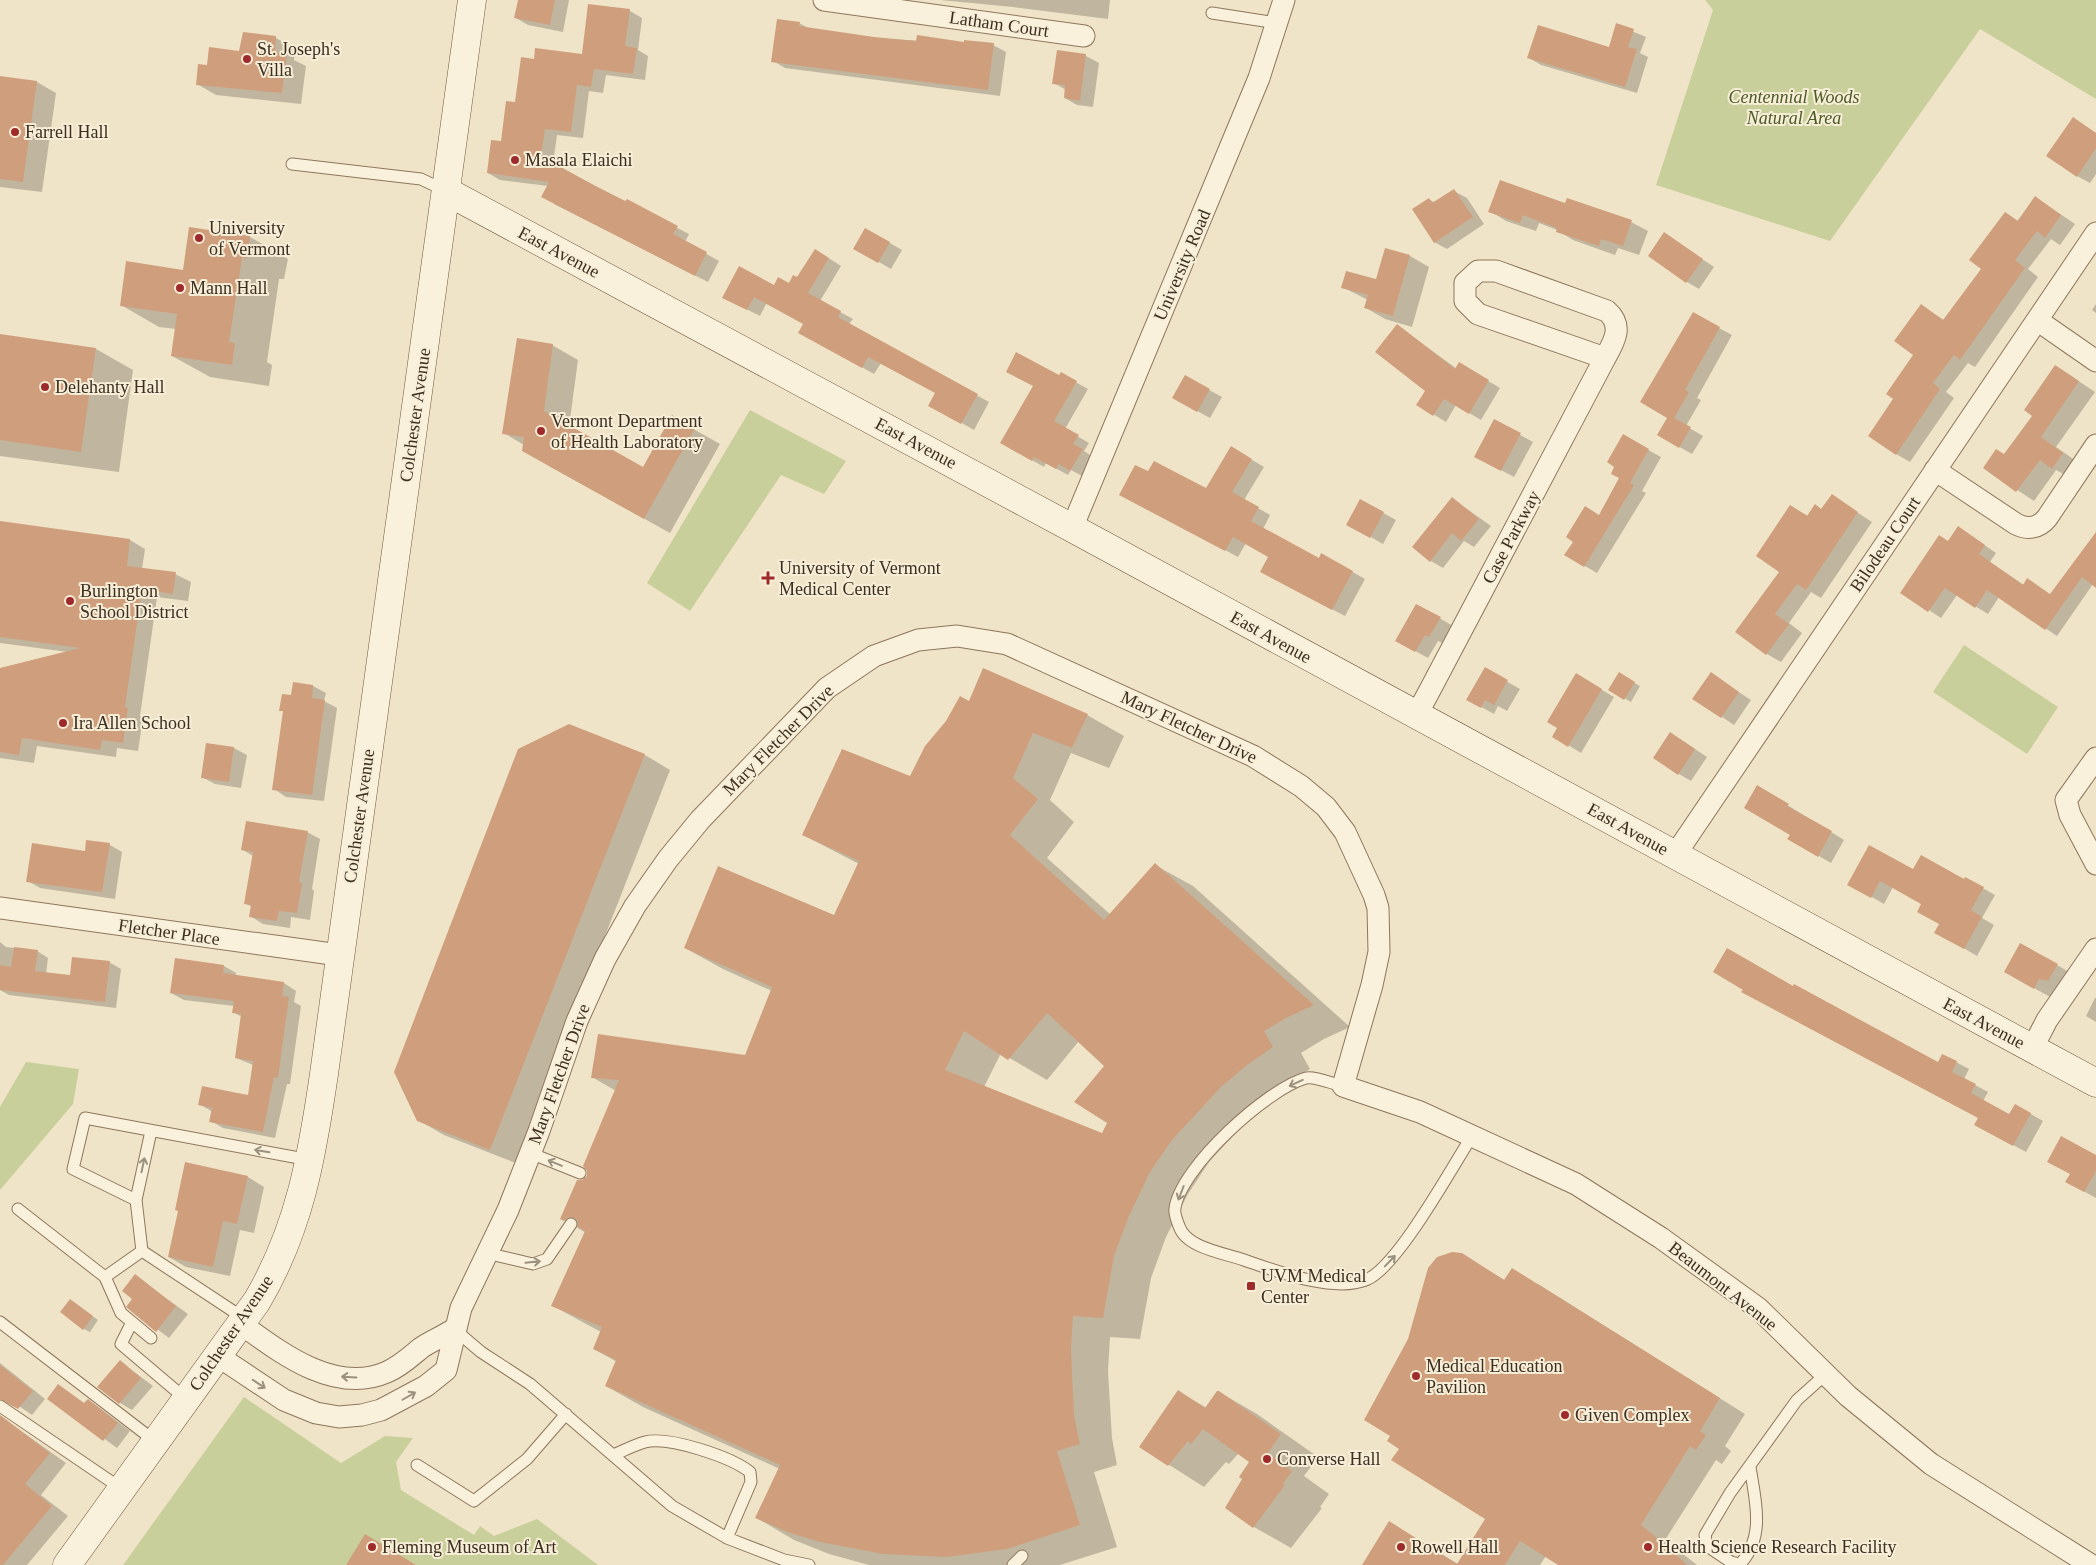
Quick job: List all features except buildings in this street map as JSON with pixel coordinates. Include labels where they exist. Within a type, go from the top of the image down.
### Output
[{"type":"main road","name":"Colchester Avenue","points":[[67,1565],[243,1322],[271,1277],[288,1238],[303,1194],[310,1160],[472,0]]},
{"type":"main road","name":"East Avenue","points":[[446,191],[2096,1083]]},
{"type":"street","name":"Latham Court","points":[[824,0],[1084,36]]},
{"type":"street","name":"University Road","points":[[1072,528],[1259,78],[1284,0]]},
{"type":"street","name":"Bilodeau Court","points":[[1675,855],[2096,233]]},
{"type":"street","name":"Case Parkway","points":[[1416,716],[1605,358],[1617,332],[1616,323],[1607,311],[1491,269],[1478,271],[1467,279],[1464,297],[1467,306],[1474,312],[1605,358]]},
{"type":"street","points":[[2037,320],[2096,361]]},
{"type":"street","points":[[1935,470],[2016,524],[2030,528],[2044,522],[2096,445]]},
{"type":"street","name":"Mary Fletcher Drive","points":[[218,1356],[284,1400],[316,1413],[339,1416],[362,1415],[400,1402],[432,1382],[446,1370],[454,1329],[461,1308],[508,1210],[577,1021],[605,959],[635,906],[668,859],[700,820],[827,688],[874,656],[918,640],[957,636],[1007,644],[1253,756],[1301,786],[1326,806],[1345,832],[1374,895],[1378,908],[1379,952],[1372,985],[1343,1086]]},
{"type":"street","points":[[2096,758],[2066,800],[2070,815],[2096,864]]},
{"type":"street","name":"Fletcher Place","points":[[0,908],[339,955]]},
{"type":"street","points":[[2032,1049],[2047,1020],[2096,949]]},
{"type":"street","name":"Beaumont Avenue","points":[[1343,1086],[1420,1112],[1576,1184],[1661,1238],[1758,1308],[1848,1396],[1932,1464],[2090,1565]]},
{"type":"street","points":[[243,1322],[296,1361],[319,1372],[344,1377],[369,1377],[386,1373],[404,1364],[422,1348],[454,1329]]},
{"type":"lane","points":[[1212,13],[1277,23]]},
{"type":"lane","points":[[292,164],[421,179],[446,191]]},
{"type":"lane","points":[[1343,1086],[1308,1078],[1278,1092],[1241,1118],[1184,1185],[1175,1209],[1179,1228],[1193,1242],[1298,1278],[1337,1284],[1368,1279],[1394,1258],[1472,1136]]},
{"type":"lane","points":[[136,1200],[74,1169],[85,1118],[310,1160]]},
{"type":"lane","points":[[151,1131],[136,1200],[142,1251],[243,1322]]},
{"type":"lane","points":[[530,1153],[580,1173]]},
{"type":"lane","points":[[18,1209],[105,1276],[121,1313],[151,1338]]},
{"type":"lane","points":[[486,1253],[533,1264],[547,1259],[570,1224]]},
{"type":"lane","points":[[105,1276],[142,1251]]},
{"type":"lane","points":[[0,1322],[156,1442]]},
{"type":"lane","points":[[132,1322],[121,1344],[187,1400]]},
{"type":"lane","points":[[454,1329],[481,1352],[530,1384],[672,1506],[727,1538],[784,1560],[809,1565]]},
{"type":"lane","points":[[1750,1467],[1758,1524],[1747,1557],[1740,1564],[1731,1562],[1707,1546],[1705,1535],[1730,1493],[1797,1400],[1826,1374]]},
{"type":"lane","points":[[0,1406],[122,1489]]},
{"type":"lane","points":[[417,1465],[474,1501],[527,1459],[566,1414]]},
{"type":"lane","points":[[613,1456],[646,1442],[666,1441],[719,1456],[744,1467],[750,1472],[751,1482],[727,1538]]},
{"type":"lane","points":[[1013,1565],[1022,1556]]},
{"type":"green space","name":"Centennial Woods Natural Area","points":[[1705,0],[2096,0],[2096,99],[1980,29],[1830,241],[1656,185],[1713,10]]},
{"type":"green space","points":[[750,410],[846,461],[824,494],[781,475],[690,611],[647,583]]},
{"type":"green space","points":[[1964,645],[2058,707],[2027,754],[1933,692]]},
{"type":"green space","points":[[26,1062],[79,1069],[73,1104],[0,1190],[0,1107]]},
{"type":"green space","points":[[244,1397],[341,1463],[385,1436],[413,1438],[396,1462],[401,1490],[474,1535],[480,1526],[494,1536],[537,1519],[598,1565],[123,1565]]},
{"type":"place","name":"St. Joseph's Villa","points":[[247,59]]},
{"type":"place","name":"Farrell Hall","points":[[15,132]]},
{"type":"place","name":"Masala Elaichi","points":[[515,160]]},
{"type":"place","name":"University of Vermont","points":[[199,238]]},
{"type":"place","name":"Mann Hall","points":[[180,288]]},
{"type":"place","name":"Delehanty Hall","points":[[45,387]]},
{"type":"place","name":"Vermont Department of Health Laboratory","points":[[541,431]]},
{"type":"place","name":"University of Vermont Medical Center","points":[[768,578]]},
{"type":"place","name":"Burlington School District","points":[[70,601]]},
{"type":"place","name":"Ira Allen School","points":[[63,723]]},
{"type":"place","name":"UVM Medical Center","points":[[1251,1286]]},
{"type":"place","name":"Medical Education Pavilion","points":[[1416,1376]]},
{"type":"place","name":"Given Complex","points":[[1565,1415]]},
{"type":"place","name":"Converse Hall","points":[[1267,1459]]},
{"type":"place","name":"Fleming Museum of Art","points":[[372,1547]]},
{"type":"place","name":"Rowell Hall","points":[[1401,1547]]},
{"type":"place","name":"Health Science Research Facility","points":[[1648,1547]]}]
